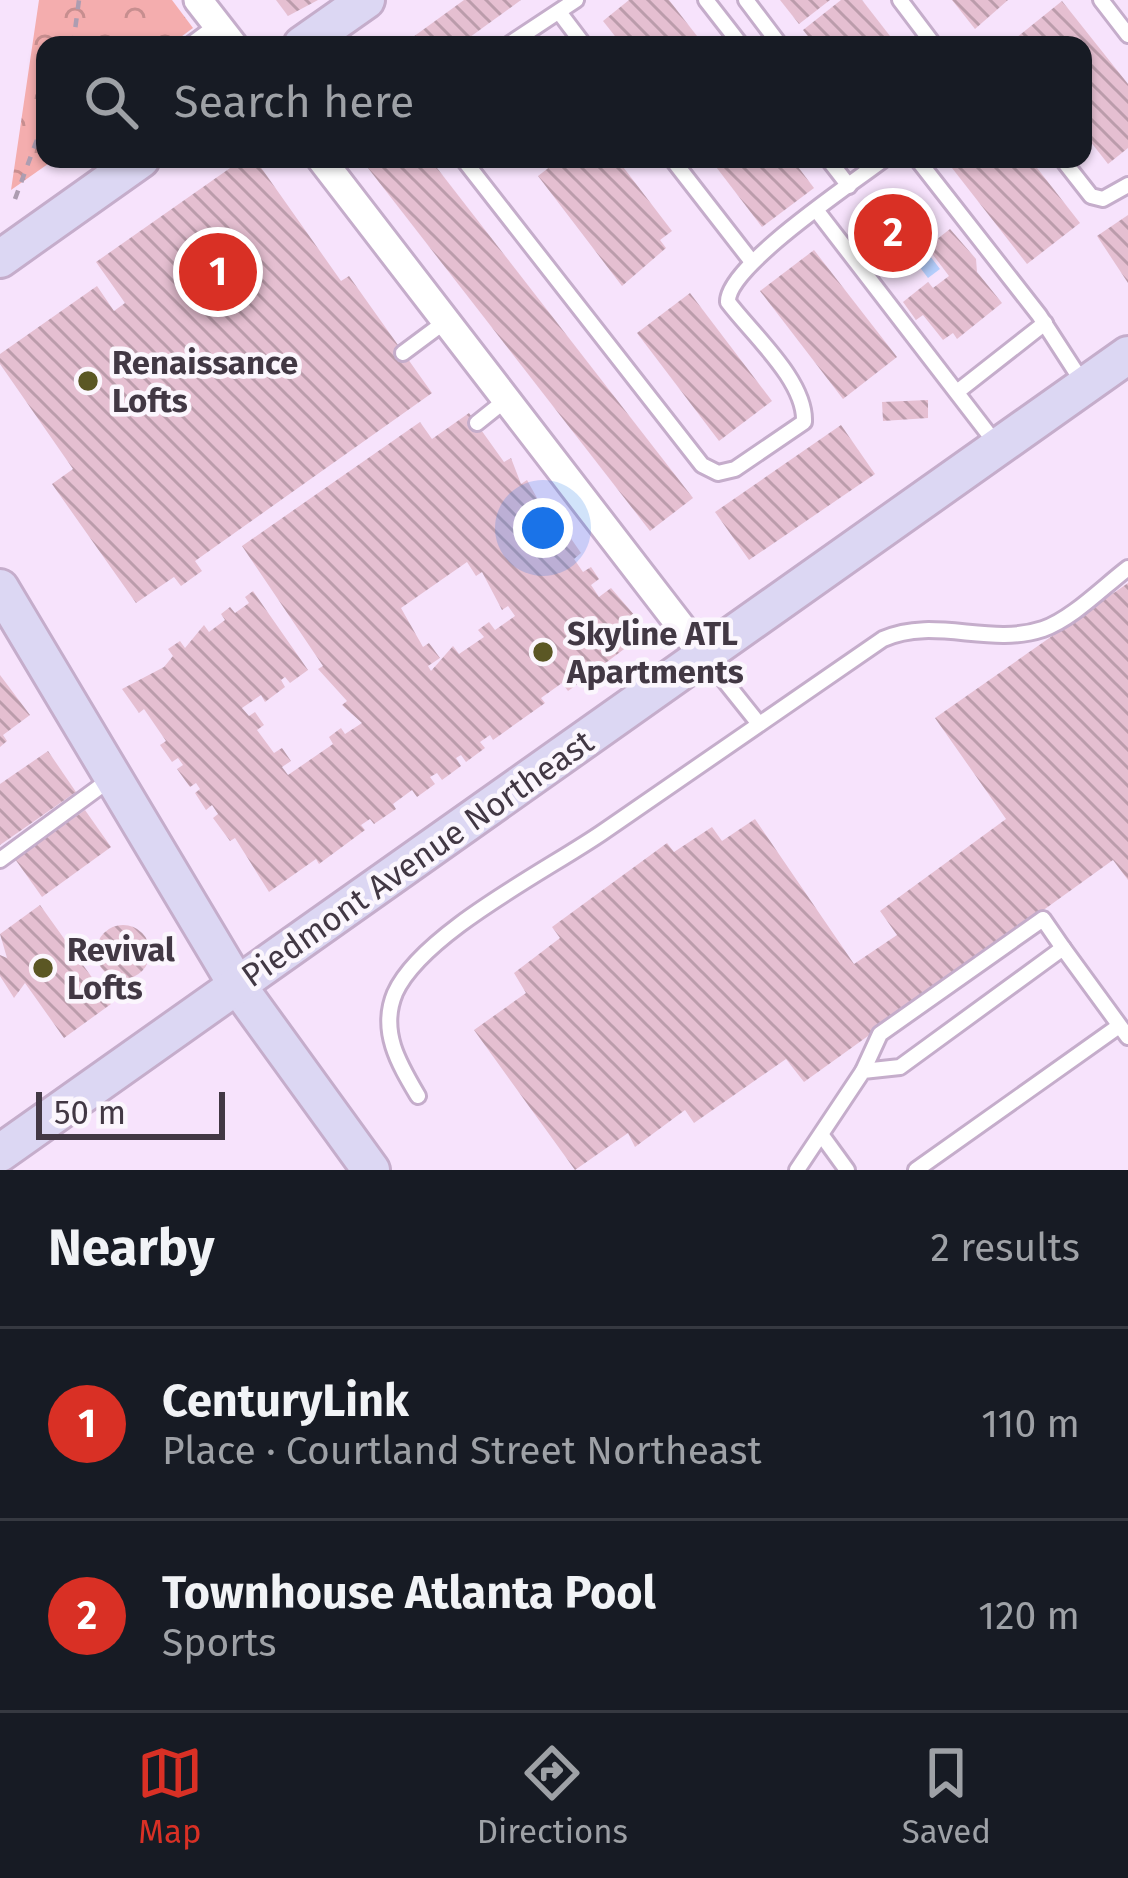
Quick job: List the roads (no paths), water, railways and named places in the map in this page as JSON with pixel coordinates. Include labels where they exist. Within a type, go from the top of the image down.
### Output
[{"type":"main road","points":[[315,36],[366,0]]},
{"type":"main road","points":[[4,254],[128,168]]},
{"type":"main road","name":"Piedmont Avenue Northeast","points":[[0,1153],[1128,355]]},
{"type":"main road","points":[[0,588],[237,985],[370,1170]]},
{"type":"street","points":[[198,0],[225,35]]},
{"type":"street","points":[[328,168],[704,656]]},
{"type":"lane","points":[[522,36],[576,0]]},
{"type":"lane","points":[[706,0],[734,36]]},
{"type":"lane","points":[[746,0],[773,36]]},
{"type":"lane","points":[[900,0],[927,36]]},
{"type":"lane","points":[[1101,0],[1128,35]]},
{"type":"lane","points":[[559,12],[577,36]]},
{"type":"lane","points":[[470,168],[702,465],[718,473],[735,469],[804,422],[804,407],[795,390],[726,297],[752,262],[868,168]]},
{"type":"lane","points":[[679,168],[752,262]]},
{"type":"lane","points":[[835,168],[849,186]]},
{"type":"lane","points":[[924,168],[1045,323],[1085,386]]},
{"type":"lane","points":[[1069,168],[1090,196],[1103,199],[1128,185]]},
{"type":"lane","points":[[817,211],[999,447]]},
{"type":"lane","points":[[403,353],[446,321]]},
{"type":"lane","points":[[957,392],[1045,323]]},
{"type":"lane","points":[[477,424],[507,400]]},
{"type":"lane","points":[[418,1096],[394,1054],[388,1027],[394,996],[416,960],[532,875],[905,629],[1013,636],[1047,628],[1128,568]]},
{"type":"lane","points":[[704,656],[759,724]]},
{"type":"lane","points":[[0,860],[113,777]]},
{"type":"lane","points":[[797,1170],[823,1137],[880,1034],[1043,919],[1124,1031],[916,1170]]},
{"type":"lane","points":[[863,1070],[900,1067],[1063,948]]},
{"type":"lane","points":[[823,1137],[847,1170]]},
{"type":"water","points":[[880,192],[888,202],[894,199],[914,205],[911,231],[940,269],[928,278],[899,240],[888,243],[874,236],[875,211],[867,201]]},
{"type":"place","name":"Townhouse Atlanta Pool","points":[[893,233]]},
{"type":"place","name":"CenturyLink","points":[[218,272]]},
{"type":"place","name":"Renaissance Lofts","points":[[88,381]]},
{"type":"place","name":"Skyline ATL Apartments","points":[[543,652]]},
{"type":"place","name":"Revival Lofts","points":[[43,968]]}]
